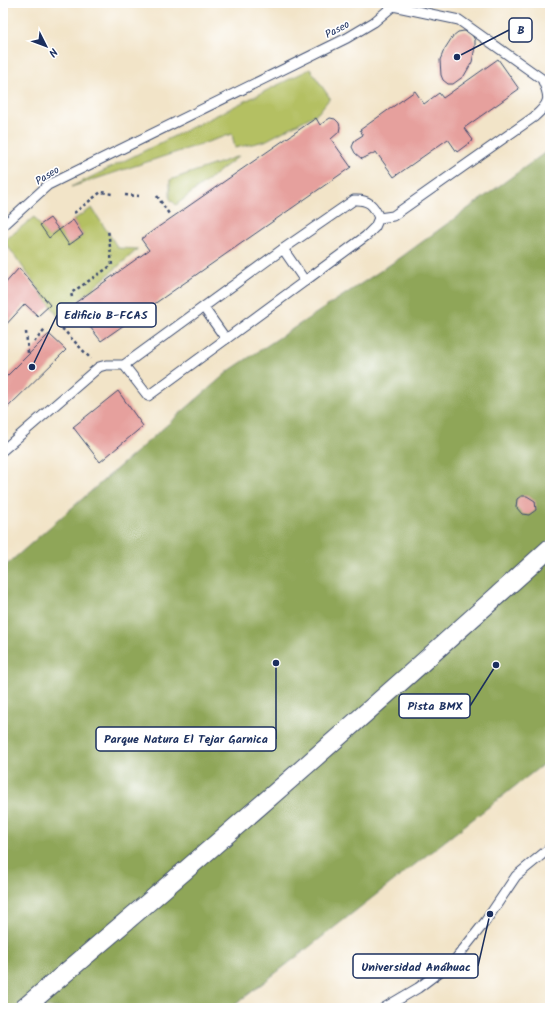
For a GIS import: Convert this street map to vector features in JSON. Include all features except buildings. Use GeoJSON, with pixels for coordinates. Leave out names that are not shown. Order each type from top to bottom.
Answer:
{"type":"FeatureCollection","features":[{"type":"Feature","properties":{"kind":"street"},"geometry":{"type":"LineString","coordinates":[[24,1008],[160,893],[392,691],[550,548]]}},
{"type":"Feature","properties":{"kind":"lane","name":"Paseo"},"geometry":{"type":"LineString","coordinates":[[3,226],[48,185],[347,38],[374,22],[393,6],[458,20],[542,78],[549,93],[545,107],[534,117],[393,216],[379,218]]}},
{"type":"Feature","properties":{"kind":"lane"},"geometry":{"type":"LineString","coordinates":[[3,450],[99,367],[106,365],[124,365],[354,200],[362,200],[374,207],[379,218],[375,226],[366,236],[148,396],[124,365]]}},
{"type":"Feature","properties":{"kind":"lane"},"geometry":{"type":"LineString","coordinates":[[284,249],[305,281]]}},
{"type":"Feature","properties":{"kind":"lane"},"geometry":{"type":"LineString","coordinates":[[204,308],[226,339]]}},
{"type":"Feature","properties":{"kind":"lane"},"geometry":{"type":"LineString","coordinates":[[384,1008],[418,988],[454,961],[486,922],[516,876],[550,848]]}},
{"type":"Feature","properties":{"kind":"path"},"geometry":{"type":"LineString","coordinates":[[74,213],[101,192],[112,194]]}},
{"type":"Feature","properties":{"kind":"path"},"geometry":{"type":"LineString","coordinates":[[125,195],[139,196]]}},
{"type":"Feature","properties":{"kind":"path"},"geometry":{"type":"LineString","coordinates":[[157,196],[169,214]]}},
{"type":"Feature","properties":{"kind":"path"},"geometry":{"type":"LineString","coordinates":[[72,297],[71,293],[112,265],[108,229]]}},
{"type":"Feature","properties":{"kind":"path"},"geometry":{"type":"LineString","coordinates":[[81,326],[83,318]]}},
{"type":"Feature","properties":{"kind":"path"},"geometry":{"type":"LineString","coordinates":[[58,324],[99,367]]}},
{"type":"Feature","properties":{"kind":"path"},"geometry":{"type":"LineString","coordinates":[[34,342],[46,330]]}},
{"type":"Feature","properties":{"kind":"path"},"geometry":{"type":"LineString","coordinates":[[26,332],[28,353]]}},
{"type":"Feature","properties":{"kind":"path"},"geometry":{"type":"LineString","coordinates":[[3,357],[4,374]]}},
{"type":"Feature","properties":{"kind":"green space"},"geometry":{"type":"Polygon","coordinates":[[[310,69],[330,98],[318,113],[265,141],[235,148],[232,134],[71,187],[310,69]]]}},
{"type":"Feature","properties":{"kind":"green space"},"geometry":{"type":"Polygon","coordinates":[[[550,149],[550,759],[231,1008],[3,1008],[3,568],[230,370],[400,258],[550,149]]]}},
{"type":"Feature","properties":{"kind":"green space"},"geometry":{"type":"Polygon","coordinates":[[[239,156],[176,205],[170,199],[170,180],[239,156]]]}},
{"type":"Feature","properties":{"kind":"green space"},"geometry":{"type":"Polygon","coordinates":[[[92,208],[118,248],[138,249],[82,298],[61,320],[4,241],[34,217],[49,237],[59,230],[70,245],[83,235],[73,220],[92,208]]]}},
{"type":"Feature","properties":{"kind":"place","name":"B"},"geometry":{"type":"Point","coordinates":[457,57]}},
{"type":"Feature","properties":{"kind":"place","name":"Edificio B-FCAS"},"geometry":{"type":"Point","coordinates":[32,367]}},
{"type":"Feature","properties":{"kind":"place","name":"Parque Natura El Tejar Garnica"},"geometry":{"type":"Point","coordinates":[276,663]}},
{"type":"Feature","properties":{"kind":"place","name":"Pista BMX"},"geometry":{"type":"Point","coordinates":[496,665]}},
{"type":"Feature","properties":{"kind":"place","name":"Universidad Anáhuac"},"geometry":{"type":"Point","coordinates":[490,914]}}]}
